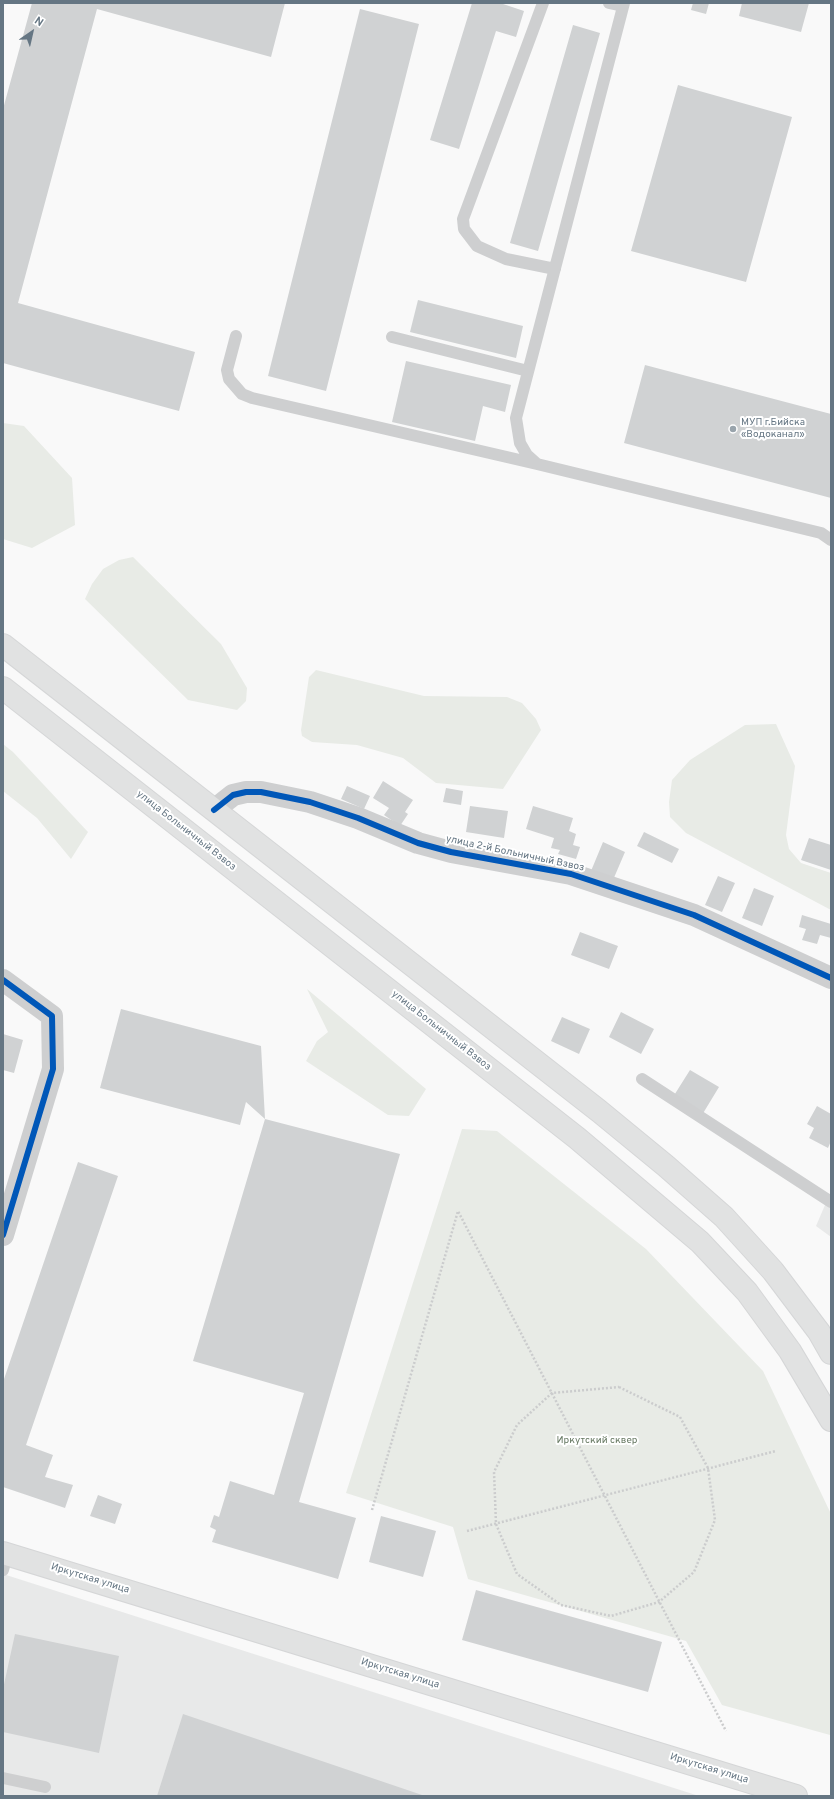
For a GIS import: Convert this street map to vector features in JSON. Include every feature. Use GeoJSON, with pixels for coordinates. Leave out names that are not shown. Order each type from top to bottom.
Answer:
{"type":"FeatureCollection","features":[{"type":"Feature","properties":{"kind":"main road"},"geometry":{"type":"LineString","coordinates":[[3,644],[599,1111],[724,1217],[773,1271],[819,1332],[831,1353]]}},
{"type":"Feature","properties":{"kind":"main road","name":"улица Больничный Взвоз"},"geometry":{"type":"LineString","coordinates":[[3,688],[578,1138],[700,1242],[747,1292],[786,1345],[831,1420]]}},
{"type":"Feature","properties":{"kind":"main road","name":"Иркутская улица"},"geometry":{"type":"LineString","coordinates":[[4,1559],[796,1796]]}},
{"type":"Feature","properties":{"kind":"street","name":"улица 2-й Больничный Взвоз"},"geometry":{"type":"LineString","coordinates":[[214,810],[233,795],[246,792],[261,792],[310,802],[358,818],[418,843],[451,852],[571,874],[694,915],[831,978]]}},
{"type":"Feature","properties":{"kind":"street"},"geometry":{"type":"LineString","coordinates":[[3,980],[52,1016],[53,1068],[3,1235]]}},
{"type":"Feature","properties":{"kind":"lane"},"geometry":{"type":"LineString","coordinates":[[543,3],[463,220],[464,229],[477,246],[506,259],[554,269]]}},
{"type":"Feature","properties":{"kind":"lane"},"geometry":{"type":"LineString","coordinates":[[537,464],[527,455],[520,443],[516,429],[516,418],[623,5],[609,3]]}},
{"type":"Feature","properties":{"kind":"lane"},"geometry":{"type":"LineString","coordinates":[[236,336],[227,370],[230,379],[242,394],[252,398],[537,464],[821,534],[831,540]]}},
{"type":"Feature","properties":{"kind":"lane"},"geometry":{"type":"LineString","coordinates":[[392,338],[528,371]]}},
{"type":"Feature","properties":{"kind":"lane"},"geometry":{"type":"LineString","coordinates":[[642,1079],[831,1202]]}},
{"type":"Feature","properties":{"kind":"lane"},"geometry":{"type":"LineString","coordinates":[[3,1778],[46,1787]]}},
{"type":"Feature","properties":{"kind":"path"},"geometry":{"type":"LineString","coordinates":[[372,1510],[458,1211],[726,1731]]}},
{"type":"Feature","properties":{"kind":"path"},"geometry":{"type":"LineString","coordinates":[[620,1388],[680,1417],[708,1468],[714,1520],[694,1572],[659,1602],[611,1616],[561,1604],[517,1574],[496,1524],[494,1472],[517,1424],[552,1393],[620,1388]]}},
{"type":"Feature","properties":{"kind":"path"},"geometry":{"type":"LineString","coordinates":[[467,1531],[776,1451]]}},
{"type":"Feature","properties":{"kind":"shaded area"},"geometry":{"type":"Polygon","coordinates":[[[831,1191],[831,1237],[816,1226],[831,1191]]]}},
{"type":"Feature","properties":{"kind":"shaded area"},"geometry":{"type":"Polygon","coordinates":[[[3,1574],[699,1796],[3,1796],[3,1574]]]}},
{"type":"Feature","properties":{"kind":"green space"},"geometry":{"type":"Polygon","coordinates":[[[3,423],[24,426],[72,478],[75,525],[32,548],[3,539],[3,423]]]}},
{"type":"Feature","properties":{"kind":"green space"},"geometry":{"type":"Polygon","coordinates":[[[133,557],[221,644],[247,688],[246,701],[237,710],[188,700],[85,599],[92,584],[103,569],[119,560],[133,557]]]}},
{"type":"Feature","properties":{"kind":"green space"},"geometry":{"type":"Polygon","coordinates":[[[316,670],[424,696],[507,697],[522,703],[536,719],[541,730],[503,789],[436,783],[403,758],[357,745],[312,742],[302,736],[301,730],[309,677],[316,670]]]}},
{"type":"Feature","properties":{"kind":"green space"},"geometry":{"type":"Polygon","coordinates":[[[776,724],[795,766],[786,835],[789,849],[801,863],[831,873],[831,910],[686,833],[670,817],[669,802],[672,780],[690,760],[745,725],[776,724]]]}},
{"type":"Feature","properties":{"kind":"green space"},"geometry":{"type":"Polygon","coordinates":[[[3,744],[13,752],[88,832],[71,859],[37,818],[3,791],[3,744]]]}},
{"type":"Feature","properties":{"kind":"green space"},"geometry":{"type":"Polygon","coordinates":[[[307,989],[426,1089],[409,1116],[388,1115],[306,1061],[317,1041],[328,1032],[307,989]]]}},
{"type":"Feature","properties":{"kind":"green space","name":"Иркутский сквер"},"geometry":{"type":"Polygon","coordinates":[[[462,1129],[497,1131],[646,1249],[763,1371],[831,1514],[830,1735],[722,1705],[686,1641],[468,1579],[453,1527],[346,1493],[462,1129]]]}},
{"type":"Feature","properties":{"kind":"building"},"geometry":{"type":"Polygon","coordinates":[[[32,3],[285,3],[271,57],[97,9],[18,303],[195,352],[179,411],[3,363],[3,109],[32,3]]]}},
{"type":"Feature","properties":{"kind":"building"},"geometry":{"type":"Polygon","coordinates":[[[472,3],[500,3],[524,11],[516,37],[496,31],[459,149],[430,140],[472,3]]]}},
{"type":"Feature","properties":{"kind":"building"},"geometry":{"type":"Polygon","coordinates":[[[693,3],[709,3],[706,14],[691,10],[693,3]]]}},
{"type":"Feature","properties":{"kind":"building"},"geometry":{"type":"Polygon","coordinates":[[[742,3],[809,3],[801,32],[739,16],[742,3]]]}},
{"type":"Feature","properties":{"kind":"building"},"geometry":{"type":"Polygon","coordinates":[[[360,9],[419,24],[326,391],[268,376],[360,9]]]}},
{"type":"Feature","properties":{"kind":"building"},"geometry":{"type":"Polygon","coordinates":[[[573,25],[600,33],[538,251],[510,243],[573,25]]]}},
{"type":"Feature","properties":{"kind":"building"},"geometry":{"type":"Polygon","coordinates":[[[678,85],[792,117],[746,282],[631,251],[678,85]]]}},
{"type":"Feature","properties":{"kind":"building"},"geometry":{"type":"Polygon","coordinates":[[[418,300],[523,326],[516,358],[410,332],[418,300]]]}},
{"type":"Feature","properties":{"kind":"building"},"geometry":{"type":"Polygon","coordinates":[[[406,361],[511,385],[505,412],[483,406],[475,441],[392,422],[406,361]]]}},
{"type":"Feature","properties":{"kind":"building"},"geometry":{"type":"Polygon","coordinates":[[[645,365],[831,414],[831,498],[624,443],[645,365]]]}},
{"type":"Feature","properties":{"kind":"building"},"geometry":{"type":"Polygon","coordinates":[[[383,781],[413,800],[405,812],[408,814],[400,826],[384,815],[389,808],[373,798],[383,781]]]}},
{"type":"Feature","properties":{"kind":"building"},"geometry":{"type":"Polygon","coordinates":[[[347,786],[370,796],[364,809],[341,799],[347,786]]]}},
{"type":"Feature","properties":{"kind":"building"},"geometry":{"type":"Polygon","coordinates":[[[446,788],[463,791],[461,805],[443,802],[446,788]]]}},
{"type":"Feature","properties":{"kind":"building"},"geometry":{"type":"Polygon","coordinates":[[[470,806],[508,811],[504,838],[466,832],[470,806]]]}},
{"type":"Feature","properties":{"kind":"building"},"geometry":{"type":"Polygon","coordinates":[[[533,806],[573,818],[569,831],[576,834],[573,845],[580,847],[576,859],[558,854],[560,850],[551,848],[554,838],[526,829],[533,806]]]}},
{"type":"Feature","properties":{"kind":"building"},"geometry":{"type":"Polygon","coordinates":[[[644,832],[679,849],[672,863],[637,846],[644,832]]]}},
{"type":"Feature","properties":{"kind":"building"},"geometry":{"type":"Polygon","coordinates":[[[809,838],[831,845],[831,870],[801,860],[809,838]]]}},
{"type":"Feature","properties":{"kind":"building"},"geometry":{"type":"Polygon","coordinates":[[[603,842],[625,852],[613,880],[591,871],[603,842]]]}},
{"type":"Feature","properties":{"kind":"building"},"geometry":{"type":"Polygon","coordinates":[[[718,876],[735,883],[722,912],[705,905],[718,876]]]}},
{"type":"Feature","properties":{"kind":"building"},"geometry":{"type":"Polygon","coordinates":[[[754,888],[774,896],[762,926],[742,918],[754,888]]]}},
{"type":"Feature","properties":{"kind":"building"},"geometry":{"type":"Polygon","coordinates":[[[802,915],[831,924],[831,938],[820,935],[817,944],[802,940],[806,929],[799,927],[802,915]]]}},
{"type":"Feature","properties":{"kind":"building"},"geometry":{"type":"Polygon","coordinates":[[[580,932],[618,946],[609,969],[571,955],[580,932]]]}},
{"type":"Feature","properties":{"kind":"building"},"geometry":{"type":"Polygon","coordinates":[[[121,1009],[261,1046],[265,1119],[246,1102],[240,1125],[100,1088],[121,1009]]]}},
{"type":"Feature","properties":{"kind":"building"},"geometry":{"type":"Polygon","coordinates":[[[621,1012],[654,1029],[641,1054],[609,1037],[621,1012]]]}},
{"type":"Feature","properties":{"kind":"building"},"geometry":{"type":"Polygon","coordinates":[[[562,1017],[590,1029],[579,1054],[551,1041],[562,1017]]]}},
{"type":"Feature","properties":{"kind":"building"},"geometry":{"type":"Polygon","coordinates":[[[3,1034],[23,1040],[14,1073],[3,1070],[3,1034]]]}},
{"type":"Feature","properties":{"kind":"building"},"geometry":{"type":"Polygon","coordinates":[[[690,1070],[719,1087],[702,1115],[673,1097],[690,1070]]]}},
{"type":"Feature","properties":{"kind":"building"},"geometry":{"type":"Polygon","coordinates":[[[817,1106],[831,1114],[831,1141],[828,1148],[809,1138],[814,1128],[807,1124],[817,1106]]]}},
{"type":"Feature","properties":{"kind":"building"},"geometry":{"type":"Polygon","coordinates":[[[265,1119],[400,1154],[299,1502],[356,1518],[338,1579],[212,1542],[216,1530],[210,1527],[214,1515],[219,1517],[230,1481],[274,1495],[304,1393],[193,1361],[265,1119]]]}},
{"type":"Feature","properties":{"kind":"building"},"geometry":{"type":"Polygon","coordinates":[[[78,1162],[118,1176],[26,1445],[53,1455],[45,1477],[73,1485],[65,1508],[3,1487],[3,1382],[78,1162]]]}},
{"type":"Feature","properties":{"kind":"building"},"geometry":{"type":"Polygon","coordinates":[[[98,1495],[122,1504],[115,1524],[90,1516],[98,1495]]]}},
{"type":"Feature","properties":{"kind":"building"},"geometry":{"type":"Polygon","coordinates":[[[381,1516],[436,1531],[423,1577],[369,1562],[381,1516]]]}},
{"type":"Feature","properties":{"kind":"building"},"geometry":{"type":"Polygon","coordinates":[[[476,1590],[662,1642],[648,1692],[462,1640],[476,1590]]]}},
{"type":"Feature","properties":{"kind":"building"},"geometry":{"type":"Polygon","coordinates":[[[15,1634],[119,1656],[99,1753],[3,1732],[3,1689],[15,1634]]]}},
{"type":"Feature","properties":{"kind":"building"},"geometry":{"type":"Polygon","coordinates":[[[183,1714],[425,1796],[157,1796],[183,1714]]]}},
{"type":"Feature","properties":{"kind":"cycle path"},"geometry":{"type":"LineString","coordinates":[[214,810],[233,795],[246,792],[261,792],[310,802],[358,818],[418,843],[451,852],[571,874],[694,915],[831,978]]}},
{"type":"Feature","properties":{"kind":"cycle path"},"geometry":{"type":"LineString","coordinates":[[3,980],[52,1016],[53,1069],[3,1235]]}},
{"type":"Feature","properties":{"kind":"place","name":"МУП г.Бийска «Водоканал»"},"geometry":{"type":"Point","coordinates":[733,429]}}]}
